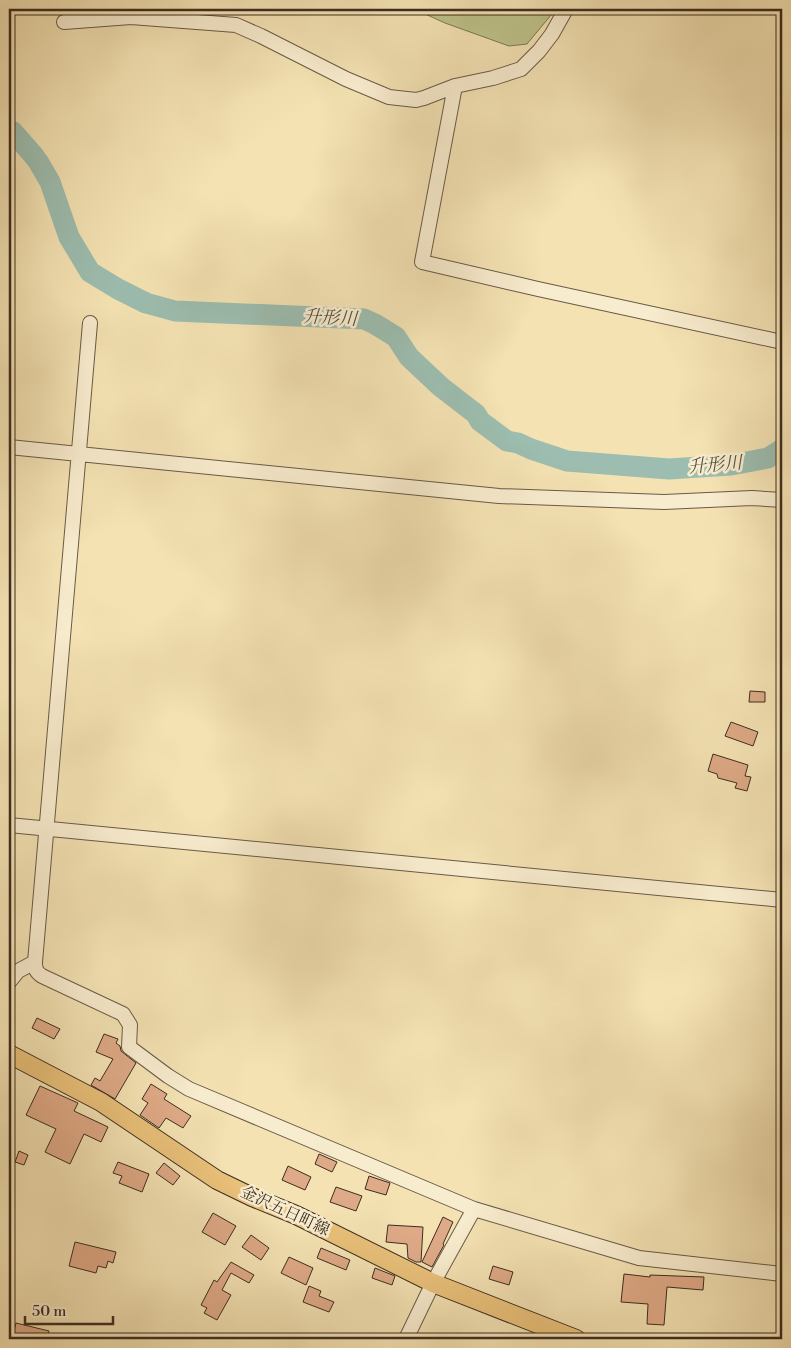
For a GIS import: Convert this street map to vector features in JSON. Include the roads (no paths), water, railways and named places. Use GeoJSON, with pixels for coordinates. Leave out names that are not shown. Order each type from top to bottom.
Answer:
{"type":"FeatureCollection","features":[{"type":"Feature","properties":{"kind":"main road","name":"金沢五日町線"},"geometry":{"type":"LineString","coordinates":[[9,1054],[101,1102],[217,1180],[296,1215],[433,1283],[576,1339]]}},
{"type":"Feature","properties":{"kind":"street"},"geometry":{"type":"LineString","coordinates":[[64,22],[131,18],[236,25],[346,79],[389,97],[416,100],[456,86],[493,78],[521,69],[552,34],[566,9]]}},
{"type":"Feature","properties":{"kind":"street"},"geometry":{"type":"LineString","coordinates":[[456,86],[422,262],[782,342]]}},
{"type":"Feature","properties":{"kind":"street"},"geometry":{"type":"LineString","coordinates":[[90,323],[35,962],[37,973],[123,1014],[130,1024],[129,1047],[189,1089],[474,1209],[639,1258],[782,1274]]}},
{"type":"Feature","properties":{"kind":"street"},"geometry":{"type":"LineString","coordinates":[[9,447],[499,496],[664,502],[752,498],[782,500]]}},
{"type":"Feature","properties":{"kind":"street"},"geometry":{"type":"LineString","coordinates":[[9,825],[782,900]]}},
{"type":"Feature","properties":{"kind":"street"},"geometry":{"type":"LineString","coordinates":[[9,982],[18,971],[35,962]]}},
{"type":"Feature","properties":{"kind":"street"},"geometry":{"type":"LineString","coordinates":[[406,1339],[433,1283],[474,1209]]}},
{"type":"Feature","properties":{"kind":"waterway","name":"升形川"},"geometry":{"type":"LineString","coordinates":[[9,130],[34,156],[50,182],[69,237],[90,272],[146,303],[175,311],[364,319],[396,337],[409,357],[441,387],[476,414],[480,421],[507,441],[518,443],[567,461],[669,469],[731,465],[768,458],[782,449]]}}]}
